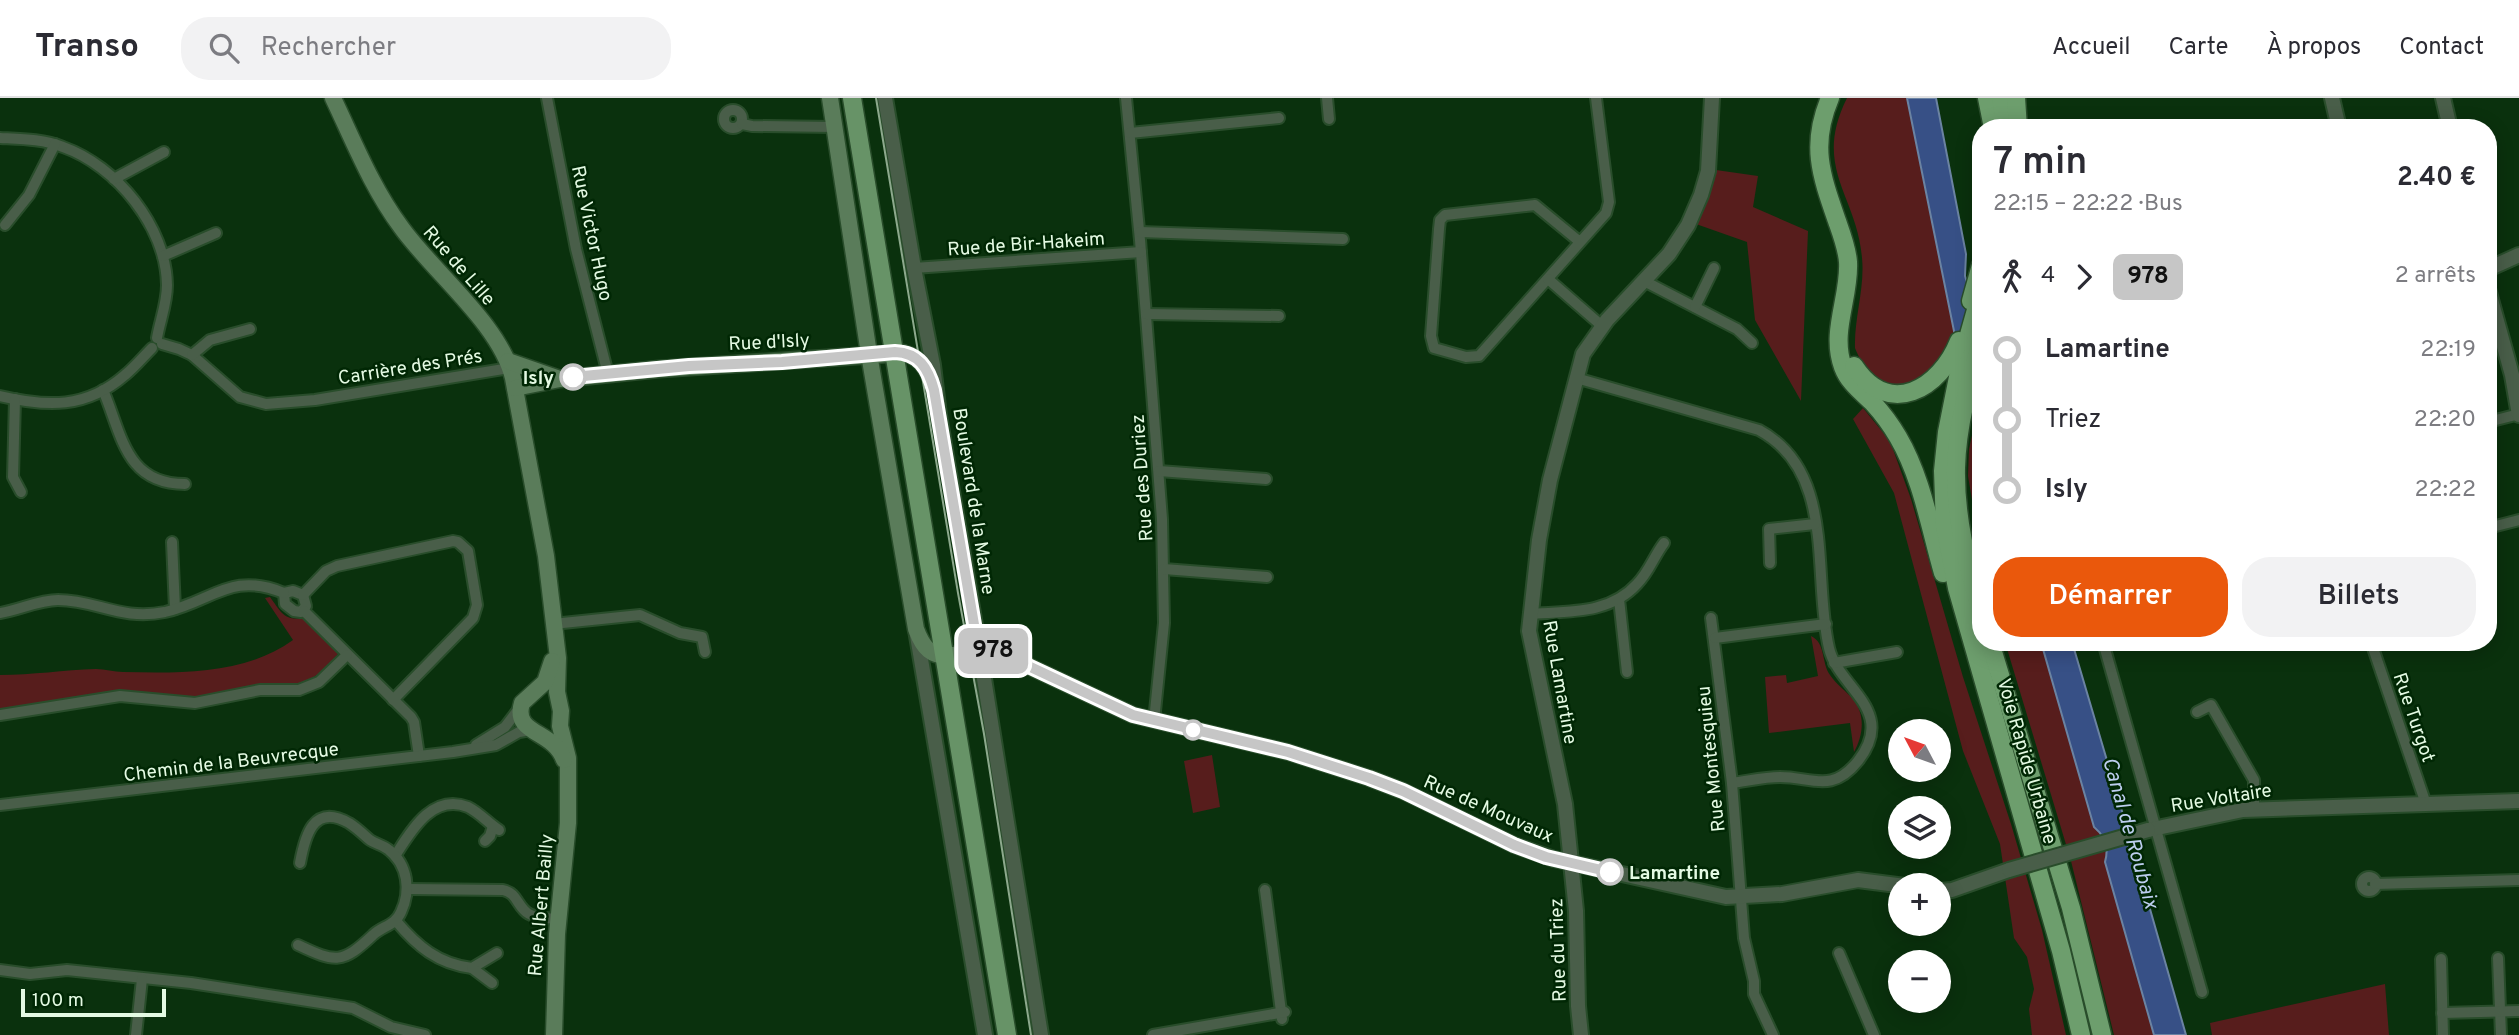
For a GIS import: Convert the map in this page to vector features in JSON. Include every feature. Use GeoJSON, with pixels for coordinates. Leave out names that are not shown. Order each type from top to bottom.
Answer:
{"type":"FeatureCollection","features":[{"type":"Feature","properties":{"kind":"highway"},"geometry":{"type":"LineString","coordinates":[[1830,98],[1821,123],[1818,147],[1821,172],[1844,240],[1848,263],[1838,341],[1840,359],[1847,376],[1889,422],[1907,454],[1991,731],[2010,772]]}},
{"type":"Feature","properties":{"kind":"highway"},"geometry":{"type":"LineString","coordinates":[[1840,98],[1830,125],[1828,157],[1857,257],[1857,280],[1848,340],[1851,358],[1865,380],[1881,390],[1901,393],[1926,386],[1947,366],[1964,326],[1972,297]]}},
{"type":"Feature","properties":{"kind":"highway"},"geometry":{"type":"LineString","coordinates":[[1987,98],[1991,119]]}},
{"type":"Feature","properties":{"kind":"highway"},"geometry":{"type":"LineString","coordinates":[[2001,98],[2004,119]]}},
{"type":"Feature","properties":{"kind":"highway"},"geometry":{"type":"LineString","coordinates":[[2016,98],[2017,119]]}},
{"type":"Feature","properties":{"kind":"highway","name":"Voie Rapide Urbaine"},"geometry":{"type":"LineString","coordinates":[[1972,337],[1962,386],[1956,469],[1959,517],[1972,578]]}},
{"type":"Feature","properties":{"kind":"highway","name":"Voie Rapide Urbaine"},"geometry":{"type":"LineString","coordinates":[[1972,363],[1947,432],[1943,471],[1947,536],[1957,589],[1972,641]]}},
{"type":"Feature","properties":{"kind":"highway"},"geometry":{"type":"LineString","coordinates":[[1962,386],[1972,367]]}},
{"type":"Feature","properties":{"kind":"highway","name":"Voie Rapide Urbaine"},"geometry":{"type":"LineString","coordinates":[[1975,651],[2061,951],[2081,1035]]}},
{"type":"Feature","properties":{"kind":"highway","name":"Voie Rapide Urbaine"},"geometry":{"type":"LineString","coordinates":[[1993,651],[2071,908],[2102,1035]]}},
{"type":"Feature","properties":{"kind":"main road","name":"Rue de Lille"},"geometry":{"type":"LineString","coordinates":[[333,98],[386,206],[419,251],[478,318],[509,364],[544,544],[554,624]]}},
{"type":"Feature","properties":{"kind":"main road"},"geometry":{"type":"LineString","coordinates":[[830,98],[887,354],[949,656],[1016,1035]]}},
{"type":"Feature","properties":{"kind":"main road"},"geometry":{"type":"LineString","coordinates":[[852,98],[892,332],[879,407],[916,629],[924,647],[931,653],[949,656]]}},
{"type":"Feature","properties":{"kind":"main road"},"geometry":{"type":"LineString","coordinates":[[862,98],[887,354]]}},
{"type":"Feature","properties":{"kind":"main road","name":"Rue d'Isly"},"geometry":{"type":"LineString","coordinates":[[515,387],[560,379],[689,366],[887,354]]}},
{"type":"Feature","properties":{"kind":"main road","name":"Rue d'Isly"},"geometry":{"type":"LineString","coordinates":[[509,364],[560,379]]}},
{"type":"Feature","properties":{"kind":"main road"},"geometry":{"type":"LineString","coordinates":[[554,624],[552,662],[548,677],[526,700],[521,719],[534,731],[553,742],[560,751],[568,779]]}},
{"type":"Feature","properties":{"kind":"main road"},"geometry":{"type":"LineString","coordinates":[[554,624],[558,658],[557,692],[561,730],[567,752],[568,779]]}},
{"type":"Feature","properties":{"kind":"main road"},"geometry":{"type":"LineString","coordinates":[[949,656],[1007,1035]]}},
{"type":"Feature","properties":{"kind":"main road"},"geometry":{"type":"LineString","coordinates":[[526,700],[540,692],[549,694],[560,711]]}},
{"type":"Feature","properties":{"kind":"main road"},"geometry":{"type":"LineString","coordinates":[[534,731],[553,728],[560,711]]}},
{"type":"Feature","properties":{"kind":"main road","name":"Rue Albert Bailly"},"geometry":{"type":"LineString","coordinates":[[554,1035],[558,919],[568,823],[568,779]]}},
{"type":"Feature","properties":{"kind":"street","name":"Rue Victor Hugo"},"geometry":{"type":"LineString","coordinates":[[547,98],[576,249],[608,374]]}},
{"type":"Feature","properties":{"kind":"street","name":"Boulevard de la Marne"},"geometry":{"type":"LineString","coordinates":[[885,98],[933,365],[1041,1035]]}},
{"type":"Feature","properties":{"kind":"street","name":"Rue des Duriez"},"geometry":{"type":"LineString","coordinates":[[1126,98],[1140,232],[1164,569],[1164,623],[1154,721]]}},
{"type":"Feature","properties":{"kind":"street"},"geometry":{"type":"LineString","coordinates":[[1327,98],[1329,119]]}},
{"type":"Feature","properties":{"kind":"street"},"geometry":{"type":"LineString","coordinates":[[1580,242],[1535,205],[1445,215],[1439,224],[1431,345],[1440,352],[1472,358],[1479,356],[1606,213],[1609,205],[1596,98]]}},
{"type":"Feature","properties":{"kind":"street","name":"Rue Lamartine"},"geometry":{"type":"LineString","coordinates":[[1571,863],[1565,804],[1532,654],[1529,614],[1541,523],[1583,354],[1602,326],[1679,240],[1701,195],[1710,161],[1712,98]]}},
{"type":"Feature","properties":{"kind":"street"},"geometry":{"type":"LineString","coordinates":[[2332,98],[2337,119]]}},
{"type":"Feature","properties":{"kind":"street"},"geometry":{"type":"LineString","coordinates":[[2443,98],[2448,119]]}},
{"type":"Feature","properties":{"kind":"street"},"geometry":{"type":"LineString","coordinates":[[1130,133],[1279,118]]}},
{"type":"Feature","properties":{"kind":"street"},"geometry":{"type":"LineString","coordinates":[[742,124],[835,127]]}},
{"type":"Feature","properties":{"kind":"street"},"geometry":{"type":"LineString","coordinates":[[0,138],[55,144],[83,156],[114,178],[140,209],[155,236],[163,256],[167,292],[157,343],[123,377],[103,390],[61,404],[34,404],[0,396]]}},
{"type":"Feature","properties":{"kind":"street"},"geometry":{"type":"LineString","coordinates":[[5,225],[29,195],[55,144]]}},
{"type":"Feature","properties":{"kind":"street"},"geometry":{"type":"LineString","coordinates":[[114,178],[164,152]]}},
{"type":"Feature","properties":{"kind":"street"},"geometry":{"type":"LineString","coordinates":[[1140,232],[1343,239]]}},
{"type":"Feature","properties":{"kind":"street"},"geometry":{"type":"LineString","coordinates":[[163,256],[196,244],[216,233]]}},
{"type":"Feature","properties":{"kind":"street","name":"Rue de Bir-Hakeim"},"geometry":{"type":"LineString","coordinates":[[914,268],[1141,252]]}},
{"type":"Feature","properties":{"kind":"street"},"geometry":{"type":"LineString","coordinates":[[2497,265],[2519,255]]}},
{"type":"Feature","properties":{"kind":"street"},"geometry":{"type":"LineString","coordinates":[[1695,307],[1714,268]]}},
{"type":"Feature","properties":{"kind":"street"},"geometry":{"type":"LineString","coordinates":[[1548,279],[1602,326]]}},
{"type":"Feature","properties":{"kind":"street"},"geometry":{"type":"LineString","coordinates":[[1644,281],[1737,329],[1752,343]]}},
{"type":"Feature","properties":{"kind":"street"},"geometry":{"type":"LineString","coordinates":[[1146,314],[1279,316]]}},
{"type":"Feature","properties":{"kind":"street"},"geometry":{"type":"LineString","coordinates":[[2497,321],[2512,374],[2519,414],[2497,420]]}},
{"type":"Feature","properties":{"kind":"street"},"geometry":{"type":"LineString","coordinates":[[192,355],[210,340],[250,329]]}},
{"type":"Feature","properties":{"kind":"street","name":"Carrière des Prés"},"geometry":{"type":"LineString","coordinates":[[157,343],[192,355],[245,399],[274,404],[315,400],[509,364]]}},
{"type":"Feature","properties":{"kind":"street"},"geometry":{"type":"LineString","coordinates":[[887,354],[917,359],[927,369],[939,415]]}},
{"type":"Feature","properties":{"kind":"street"},"geometry":{"type":"LineString","coordinates":[[1576,378],[1740,423],[1765,434],[1788,454],[1810,494],[1826,624],[1834,663],[1867,708],[1871,725],[1870,736],[1859,760],[1839,777],[1821,782],[1778,777],[1732,783]]}},
{"type":"Feature","properties":{"kind":"street"},"geometry":{"type":"LineString","coordinates":[[103,390],[121,441],[137,466],[153,478],[166,483],[185,484]]}},
{"type":"Feature","properties":{"kind":"street"},"geometry":{"type":"LineString","coordinates":[[15,399],[13,477],[21,492]]}},
{"type":"Feature","properties":{"kind":"street"},"geometry":{"type":"LineString","coordinates":[[1159,471],[1266,479]]}},
{"type":"Feature","properties":{"kind":"street"},"geometry":{"type":"LineString","coordinates":[[2497,526],[2519,520]]}},
{"type":"Feature","properties":{"kind":"street"},"geometry":{"type":"LineString","coordinates":[[1770,564],[1769,529],[1815,524]]}},
{"type":"Feature","properties":{"kind":"street"},"geometry":{"type":"LineString","coordinates":[[303,595],[326,571],[337,566],[453,541],[468,551],[477,605],[473,618],[393,700]]}},
{"type":"Feature","properties":{"kind":"street"},"geometry":{"type":"LineString","coordinates":[[172,542],[175,609]]}},
{"type":"Feature","properties":{"kind":"street"},"geometry":{"type":"LineString","coordinates":[[1529,614],[1597,608],[1619,599],[1643,578],[1664,543]]}},
{"type":"Feature","properties":{"kind":"street"},"geometry":{"type":"LineString","coordinates":[[1164,569],[1267,577]]}},
{"type":"Feature","properties":{"kind":"street"},"geometry":{"type":"LineString","coordinates":[[0,613],[60,600],[127,614],[151,614],[175,609],[224,589],[242,585],[262,586],[284,593],[293,591],[303,595]]}},
{"type":"Feature","properties":{"kind":"street"},"geometry":{"type":"LineString","coordinates":[[284,593],[285,604],[289,608],[298,612],[304,611]]}},
{"type":"Feature","properties":{"kind":"street"},"geometry":{"type":"LineString","coordinates":[[303,595],[306,606],[304,611]]}},
{"type":"Feature","properties":{"kind":"street"},"geometry":{"type":"LineString","coordinates":[[1619,599],[1627,672]]}},
{"type":"Feature","properties":{"kind":"street"},"geometry":{"type":"LineString","coordinates":[[304,611],[414,722],[419,757]]}},
{"type":"Feature","properties":{"kind":"street"},"geometry":{"type":"LineString","coordinates":[[554,624],[640,615],[680,633],[702,637],[714,635]]}},
{"type":"Feature","properties":{"kind":"street","name":"Rue Montesquieu"},"geometry":{"type":"LineString","coordinates":[[1711,618],[1732,783],[1744,938],[1754,981],[1754,994],[1773,1035]]}},
{"type":"Feature","properties":{"kind":"street"},"geometry":{"type":"LineString","coordinates":[[1714,638],[1826,624]]}},
{"type":"Feature","properties":{"kind":"street"},"geometry":{"type":"LineString","coordinates":[[916,629],[985,1035]]}},
{"type":"Feature","properties":{"kind":"street"},"geometry":{"type":"LineString","coordinates":[[702,637],[705,652]]}},
{"type":"Feature","properties":{"kind":"street"},"geometry":{"type":"LineString","coordinates":[[949,656],[978,647]]}},
{"type":"Feature","properties":{"kind":"street","name":"Rue de Mouvaux"},"geometry":{"type":"LineString","coordinates":[[978,647],[1002,655],[1133,715],[1273,748],[1392,786],[1514,845],[1571,863]]}},
{"type":"Feature","properties":{"kind":"street"},"geometry":{"type":"LineString","coordinates":[[2105,651],[2152,829],[2202,992]]}},
{"type":"Feature","properties":{"kind":"street","name":"Rue Turgot"},"geometry":{"type":"LineString","coordinates":[[2374,651],[2426,804]]}},
{"type":"Feature","properties":{"kind":"street"},"geometry":{"type":"LineString","coordinates":[[1834,663],[1897,652]]}},
{"type":"Feature","properties":{"kind":"street"},"geometry":{"type":"LineString","coordinates":[[0,715],[120,696],[195,703],[253,691],[299,690],[319,682],[347,654]]}},
{"type":"Feature","properties":{"kind":"street","name":"Chemin de la Beuvrecque"},"geometry":{"type":"LineString","coordinates":[[466,750],[505,727],[526,700]]}},
{"type":"Feature","properties":{"kind":"street"},"geometry":{"type":"LineString","coordinates":[[2197,712],[2211,705],[2254,780],[2254,809]]}},
{"type":"Feature","properties":{"kind":"street","name":"Chemin de la Beuvrecque"},"geometry":{"type":"LineString","coordinates":[[0,805],[419,757],[496,744],[519,732],[534,731]]}},
{"type":"Feature","properties":{"kind":"street","name":"Rue Voltaire"},"geometry":{"type":"LineString","coordinates":[[1951,890],[2152,829],[2233,811],[2519,801]]}},
{"type":"Feature","properties":{"kind":"street"},"geometry":{"type":"LineString","coordinates":[[395,856],[418,822],[436,808],[446,806],[463,806],[477,812],[496,828],[485,841]]}},
{"type":"Feature","properties":{"kind":"street"},"geometry":{"type":"LineString","coordinates":[[298,945],[325,957],[343,957],[354,953],[374,934],[396,921],[408,889],[401,865],[395,856],[347,822],[327,818],[316,822],[308,831],[300,863]]}},
{"type":"Feature","properties":{"kind":"street"},"geometry":{"type":"LineString","coordinates":[[1571,863],[1702,893],[1740,897],[1782,894],[1858,880],[1888,884]]}},
{"type":"Feature","properties":{"kind":"street","name":"Rue du Triez"},"geometry":{"type":"LineString","coordinates":[[1571,863],[1576,911],[1581,1035]]}},
{"type":"Feature","properties":{"kind":"street"},"geometry":{"type":"LineString","coordinates":[[2375,884],[2519,880]]}},
{"type":"Feature","properties":{"kind":"street"},"geometry":{"type":"LineString","coordinates":[[408,889],[503,890],[515,896],[530,915],[558,919]]}},
{"type":"Feature","properties":{"kind":"street"},"geometry":{"type":"LineString","coordinates":[[1153,1035],[1283,1015],[1265,890]]}},
{"type":"Feature","properties":{"kind":"street"},"geometry":{"type":"LineString","coordinates":[[396,921],[411,939],[437,959],[472,968],[492,983]]}},
{"type":"Feature","properties":{"kind":"street"},"geometry":{"type":"LineString","coordinates":[[1839,953],[1874,1035]]}},
{"type":"Feature","properties":{"kind":"street"},"geometry":{"type":"LineString","coordinates":[[472,968],[497,954]]}},
{"type":"Feature","properties":{"kind":"street"},"geometry":{"type":"LineString","coordinates":[[2498,958],[2501,1035]]}},
{"type":"Feature","properties":{"kind":"street"},"geometry":{"type":"LineString","coordinates":[[2441,959],[2442,1035]]}},
{"type":"Feature","properties":{"kind":"street"},"geometry":{"type":"LineString","coordinates":[[0,970],[30,974],[67,970],[191,983],[352,1008],[391,1027],[425,1035]]}},
{"type":"Feature","properties":{"kind":"street"},"geometry":{"type":"LineString","coordinates":[[136,1035],[142,979]]}},
{"type":"Feature","properties":{"kind":"street"},"geometry":{"type":"LineString","coordinates":[[2442,1013],[2519,1012]]}},
{"type":"Feature","properties":{"kind":"shaded area"},"geometry":{"type":"Polygon","coordinates":[[[1847,98],[1907,98],[1955,336],[1933,370],[1920,381],[1913,383],[1898,385],[1881,381],[1863,364],[1855,348],[1862,258],[1853,216],[1835,163],[1834,144],[1837,122],[1847,98]]]}},
{"type":"Feature","properties":{"kind":"shaded area"},"geometry":{"type":"Polygon","coordinates":[[[1716,170],[1758,176],[1753,207],[1808,231],[1801,401],[1755,320],[1747,242],[1696,224],[1716,170]]]}},
{"type":"Feature","properties":{"kind":"shaded area"},"geometry":{"type":"Polygon","coordinates":[[[1863,408],[1890,441],[1911,499],[2042,930],[2066,1035],[2032,1035],[2029,1009],[2034,989],[2027,957],[2014,938],[2000,844],[1963,751],[1894,493],[1853,419],[1863,408]]]}},
{"type":"Feature","properties":{"kind":"shaded area"},"geometry":{"type":"Polygon","coordinates":[[[1972,435],[1972,500],[1968,476],[1972,435]]]}},
{"type":"Feature","properties":{"kind":"shaded area"},"geometry":{"type":"Polygon","coordinates":[[[270,597],[287,617],[303,618],[338,654],[324,670],[305,683],[253,686],[187,699],[108,692],[25,708],[0,710],[0,675],[96,669],[123,672],[189,672],[254,660],[293,640],[265,598],[270,597]]]}},
{"type":"Feature","properties":{"kind":"shaded area"},"geometry":{"type":"Polygon","coordinates":[[[1811,636],[1819,643],[1830,675],[1853,699],[1860,712],[1861,732],[1854,752],[1850,723],[1769,733],[1765,677],[1786,675],[1787,683],[1818,676],[1811,636]]]}},
{"type":"Feature","properties":{"kind":"shaded area"},"geometry":{"type":"Polygon","coordinates":[[[2008,651],[2044,651],[2094,827],[2105,843],[2105,862],[2154,1035],[2114,1035],[2071,861],[2008,651]]]}},
{"type":"Feature","properties":{"kind":"shaded area"},"geometry":{"type":"Polygon","coordinates":[[[1212,755],[1220,807],[1193,813],[1184,761],[1212,755]]]}},
{"type":"Feature","properties":{"kind":"shaded area"},"geometry":{"type":"Polygon","coordinates":[[[2385,984],[2389,1035],[2212,1035],[2210,1023],[2385,984]]]}},
{"type":"Feature","properties":{"kind":"water"},"geometry":{"type":"Polygon","coordinates":[[[1907,98],[1936,98],[1966,254],[1965,276],[1972,300],[1972,400],[1955,336],[1907,98]]]}},
{"type":"Feature","properties":{"kind":"water"},"geometry":{"type":"Polygon","coordinates":[[[2044,651],[2075,651],[2124,818],[2123,837],[2134,853],[2186,1035],[2154,1035],[2105,862],[2105,843],[2094,827],[2044,651]]]}},
{"type":"Feature","properties":{"kind":"tram line"},"geometry":{"type":"LineString","coordinates":[[876,98],[984,734],[1031,1035]]}},
{"type":"Feature","properties":{"kind":"bus line","name":"978"},"geometry":{"type":"LineString","coordinates":[[573,377],[689,366],[849,358],[895,352],[911,355],[927,369],[934,390],[977,642],[1133,715],[1323,762],[1392,786],[1514,845],[1546,857],[1610,872]]}},
{"type":"Feature","properties":{"kind":"place","name":"Isly"},"geometry":{"type":"Point","coordinates":[573,377]}},
{"type":"Feature","properties":{"kind":"place","name":"Lamartine"},"geometry":{"type":"Point","coordinates":[1610,872]}},
{"type":"Feature","properties":{"kind":"water label","name":"Canal de Roubaix"},"geometry":{"type":"Point","coordinates":[2131,833]}}]}
